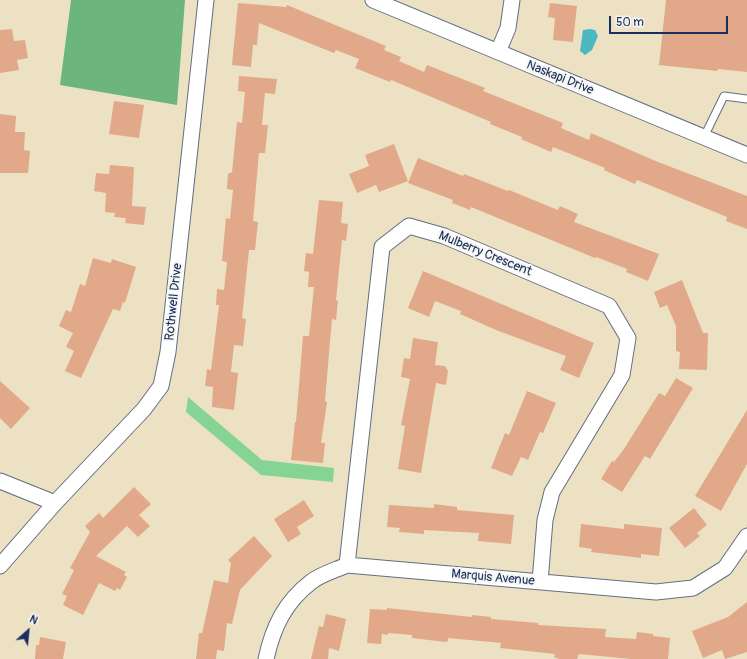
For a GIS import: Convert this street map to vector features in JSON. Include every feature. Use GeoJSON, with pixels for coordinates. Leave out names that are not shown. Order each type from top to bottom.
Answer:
{"type":"FeatureCollection","features":[{"type":"Feature","properties":{"kind":"street","name":"Rothwell Drive"},"geometry":{"type":"LineString","coordinates":[[0,566],[55,503],[144,410],[161,386],[168,352],[206,0]]}},
{"type":"Feature","properties":{"kind":"street","name":"Naskapi Drive"},"geometry":{"type":"LineString","coordinates":[[373,0],[747,154]]}},
{"type":"Feature","properties":{"kind":"street"},"geometry":{"type":"LineString","coordinates":[[498,52],[508,28],[512,0]]}},
{"type":"Feature","properties":{"kind":"street","name":"Mulberry Crescent"},"geometry":{"type":"LineString","coordinates":[[347,565],[382,247],[409,226],[444,236],[609,306],[628,338],[622,375],[552,492],[545,520],[540,582]]}},
{"type":"Feature","properties":{"kind":"street"},"geometry":{"type":"LineString","coordinates":[[0,481],[55,503]]}},
{"type":"Feature","properties":{"kind":"street","name":"Marquis Avenue"},"geometry":{"type":"LineString","coordinates":[[266,659],[269,642],[285,607],[312,581],[347,565],[656,592],[693,588],[725,568],[747,536]]}},
{"type":"Feature","properties":{"kind":"lane"},"geometry":{"type":"LineString","coordinates":[[704,137],[724,96],[747,99]]}},
{"type":"Feature","properties":{"kind":"green space"},"geometry":{"type":"Polygon","coordinates":[[[71,0],[185,0],[177,105],[60,85],[71,0]]]}},
{"type":"Feature","properties":{"kind":"green space"},"geometry":{"type":"Polygon","coordinates":[[[188,397],[262,460],[334,468],[333,482],[261,475],[186,412],[188,397]]]}},
{"type":"Feature","properties":{"kind":"water"},"geometry":{"type":"Polygon","coordinates":[[[583,30],[595,30],[598,36],[592,50],[585,55],[580,51],[583,30]]]}},
{"type":"Feature","properties":{"kind":"building"},"geometry":{"type":"Polygon","coordinates":[[[666,0],[747,0],[747,72],[718,69],[717,71],[659,65],[666,0]]]}},
{"type":"Feature","properties":{"kind":"building"},"geometry":{"type":"Polygon","coordinates":[[[238,3],[286,7],[287,5],[386,46],[384,50],[401,57],[399,61],[424,72],[427,65],[485,88],[483,91],[563,123],[561,128],[589,140],[591,133],[658,162],[747,196],[747,229],[726,221],[727,217],[637,180],[635,184],[604,170],[605,168],[553,147],[551,152],[521,139],[522,137],[490,124],[491,122],[391,80],[390,82],[355,68],[359,59],[336,50],[334,53],[259,23],[257,45],[253,45],[251,67],[232,65],[238,3]]]}},
{"type":"Feature","properties":{"kind":"building"},"geometry":{"type":"Polygon","coordinates":[[[550,3],[577,6],[573,42],[553,40],[555,18],[548,17],[550,3]]]}},
{"type":"Feature","properties":{"kind":"building"},"geometry":{"type":"Polygon","coordinates":[[[12,29],[14,41],[25,40],[28,58],[17,60],[19,70],[0,73],[0,30],[12,29]]]}},
{"type":"Feature","properties":{"kind":"building"},"geometry":{"type":"Polygon","coordinates":[[[239,76],[277,79],[275,94],[265,93],[262,125],[268,125],[265,153],[259,153],[253,221],[258,222],[255,250],[249,250],[242,318],[246,319],[243,346],[234,345],[231,372],[238,373],[234,410],[212,407],[213,387],[205,386],[207,369],[211,370],[219,305],[216,305],[217,289],[224,290],[227,262],[222,261],[226,218],[230,219],[233,190],[227,189],[228,174],[232,172],[237,122],[242,123],[245,92],[238,91],[239,76]]]}},
{"type":"Feature","properties":{"kind":"building"},"geometry":{"type":"Polygon","coordinates":[[[114,101],[144,105],[139,138],[109,134],[114,101]]]}},
{"type":"Feature","properties":{"kind":"building"},"geometry":{"type":"Polygon","coordinates":[[[0,114],[16,116],[15,132],[25,132],[24,150],[30,151],[28,173],[0,173],[0,114]]]}},
{"type":"Feature","properties":{"kind":"building"},"geometry":{"type":"Polygon","coordinates":[[[394,144],[408,181],[379,192],[376,185],[357,193],[349,174],[369,166],[365,155],[394,144]]]}},
{"type":"Feature","properties":{"kind":"building"},"geometry":{"type":"Polygon","coordinates":[[[418,158],[463,176],[464,174],[508,191],[509,190],[558,210],[560,206],[578,214],[574,222],[659,254],[648,281],[626,272],[627,269],[596,257],[595,258],[471,207],[470,210],[452,203],[453,200],[408,183],[418,158]]]}},
{"type":"Feature","properties":{"kind":"building"},"geometry":{"type":"Polygon","coordinates":[[[110,165],[134,167],[132,206],[146,207],[144,225],[125,223],[126,218],[114,217],[115,213],[105,212],[106,193],[94,191],[96,173],[109,174],[110,165]]]}},
{"type":"Feature","properties":{"kind":"building"},"geometry":{"type":"Polygon","coordinates":[[[319,200],[343,202],[341,223],[348,224],[346,241],[342,240],[336,300],[338,301],[336,320],[332,319],[325,401],[327,402],[321,443],[325,443],[323,463],[291,460],[296,422],[303,336],[309,336],[314,287],[308,287],[309,272],[304,271],[306,253],[313,254],[319,200]]]}},
{"type":"Feature","properties":{"kind":"building"},"geometry":{"type":"Polygon","coordinates":[[[93,258],[111,263],[112,259],[136,267],[125,303],[123,302],[120,311],[113,309],[81,378],[65,371],[74,351],[66,347],[73,333],[59,326],[66,310],[71,312],[80,284],[85,286],[93,258]]]}},
{"type":"Feature","properties":{"kind":"building"},"geometry":{"type":"Polygon","coordinates":[[[423,271],[594,343],[579,378],[560,370],[566,356],[496,330],[460,314],[461,311],[435,301],[429,317],[408,308],[423,271]]]}},
{"type":"Feature","properties":{"kind":"building"},"geometry":{"type":"Polygon","coordinates":[[[682,280],[703,333],[708,333],[707,370],[679,369],[680,352],[676,351],[676,326],[667,305],[660,308],[654,292],[682,280]]]}},
{"type":"Feature","properties":{"kind":"building"},"geometry":{"type":"Polygon","coordinates":[[[413,338],[438,342],[435,365],[445,366],[448,371],[446,385],[436,383],[421,473],[398,469],[405,426],[401,425],[410,379],[401,377],[404,358],[410,359],[413,338]]]}},
{"type":"Feature","properties":{"kind":"building"},"geometry":{"type":"Polygon","coordinates":[[[676,378],[693,388],[650,459],[645,456],[622,492],[601,479],[612,461],[614,462],[624,449],[659,393],[665,396],[676,378]]]}},
{"type":"Feature","properties":{"kind":"building"},"geometry":{"type":"Polygon","coordinates":[[[0,381],[30,408],[11,429],[0,418],[0,381]]]}},
{"type":"Feature","properties":{"kind":"building"},"geometry":{"type":"Polygon","coordinates":[[[527,391],[556,403],[543,433],[540,432],[528,460],[521,457],[512,476],[491,468],[505,433],[509,435],[527,391]]]}},
{"type":"Feature","properties":{"kind":"building"},"geometry":{"type":"Polygon","coordinates":[[[747,410],[747,464],[721,511],[695,496],[747,410]]]}},
{"type":"Feature","properties":{"kind":"building"},"geometry":{"type":"Polygon","coordinates":[[[134,487],[151,504],[139,515],[150,526],[138,537],[127,526],[96,556],[126,572],[124,575],[127,577],[120,590],[117,588],[115,591],[99,583],[83,615],[63,605],[67,596],[62,594],[74,570],[70,568],[90,532],[85,526],[99,513],[103,518],[134,487]]]}},
{"type":"Feature","properties":{"kind":"building"},"geometry":{"type":"Polygon","coordinates":[[[304,500],[314,516],[297,527],[301,534],[288,542],[274,519],[304,500]]]}},
{"type":"Feature","properties":{"kind":"building"},"geometry":{"type":"Polygon","coordinates":[[[434,504],[457,507],[457,510],[514,515],[511,544],[478,541],[479,533],[424,530],[424,534],[399,532],[400,528],[387,527],[389,505],[434,508],[434,504]]]}},
{"type":"Feature","properties":{"kind":"building"},"geometry":{"type":"Polygon","coordinates":[[[694,508],[707,525],[697,533],[700,536],[685,548],[669,528],[694,508]]]}},
{"type":"Feature","properties":{"kind":"building"},"geometry":{"type":"Polygon","coordinates":[[[581,524],[624,529],[624,524],[662,528],[659,556],[641,554],[641,558],[591,552],[592,549],[579,547],[581,524]]]}},
{"type":"Feature","properties":{"kind":"building"},"geometry":{"type":"Polygon","coordinates":[[[254,536],[272,556],[240,590],[232,624],[227,623],[224,651],[217,650],[216,659],[196,659],[199,633],[202,633],[214,580],[228,583],[231,563],[228,560],[254,536]]]}},
{"type":"Feature","properties":{"kind":"building"},"geometry":{"type":"Polygon","coordinates":[[[747,602],[747,652],[725,659],[722,650],[703,658],[692,631],[728,617],[747,602]]]}},
{"type":"Feature","properties":{"kind":"building"},"geometry":{"type":"Polygon","coordinates":[[[387,608],[472,617],[472,615],[491,617],[491,619],[538,623],[538,625],[606,629],[605,637],[636,639],[637,632],[653,634],[653,636],[670,638],[668,659],[631,659],[579,654],[577,659],[559,659],[554,657],[555,654],[500,648],[501,643],[448,638],[448,641],[445,642],[412,638],[412,635],[388,633],[388,635],[382,634],[381,644],[367,643],[370,609],[387,610],[387,608]]]}},
{"type":"Feature","properties":{"kind":"building"},"geometry":{"type":"Polygon","coordinates":[[[326,614],[346,619],[339,651],[329,648],[328,659],[311,659],[319,626],[323,627],[326,614]]]}},
{"type":"Feature","properties":{"kind":"building"},"geometry":{"type":"Polygon","coordinates":[[[40,637],[66,642],[63,659],[35,659],[36,645],[39,645],[40,637]]]}}]}
